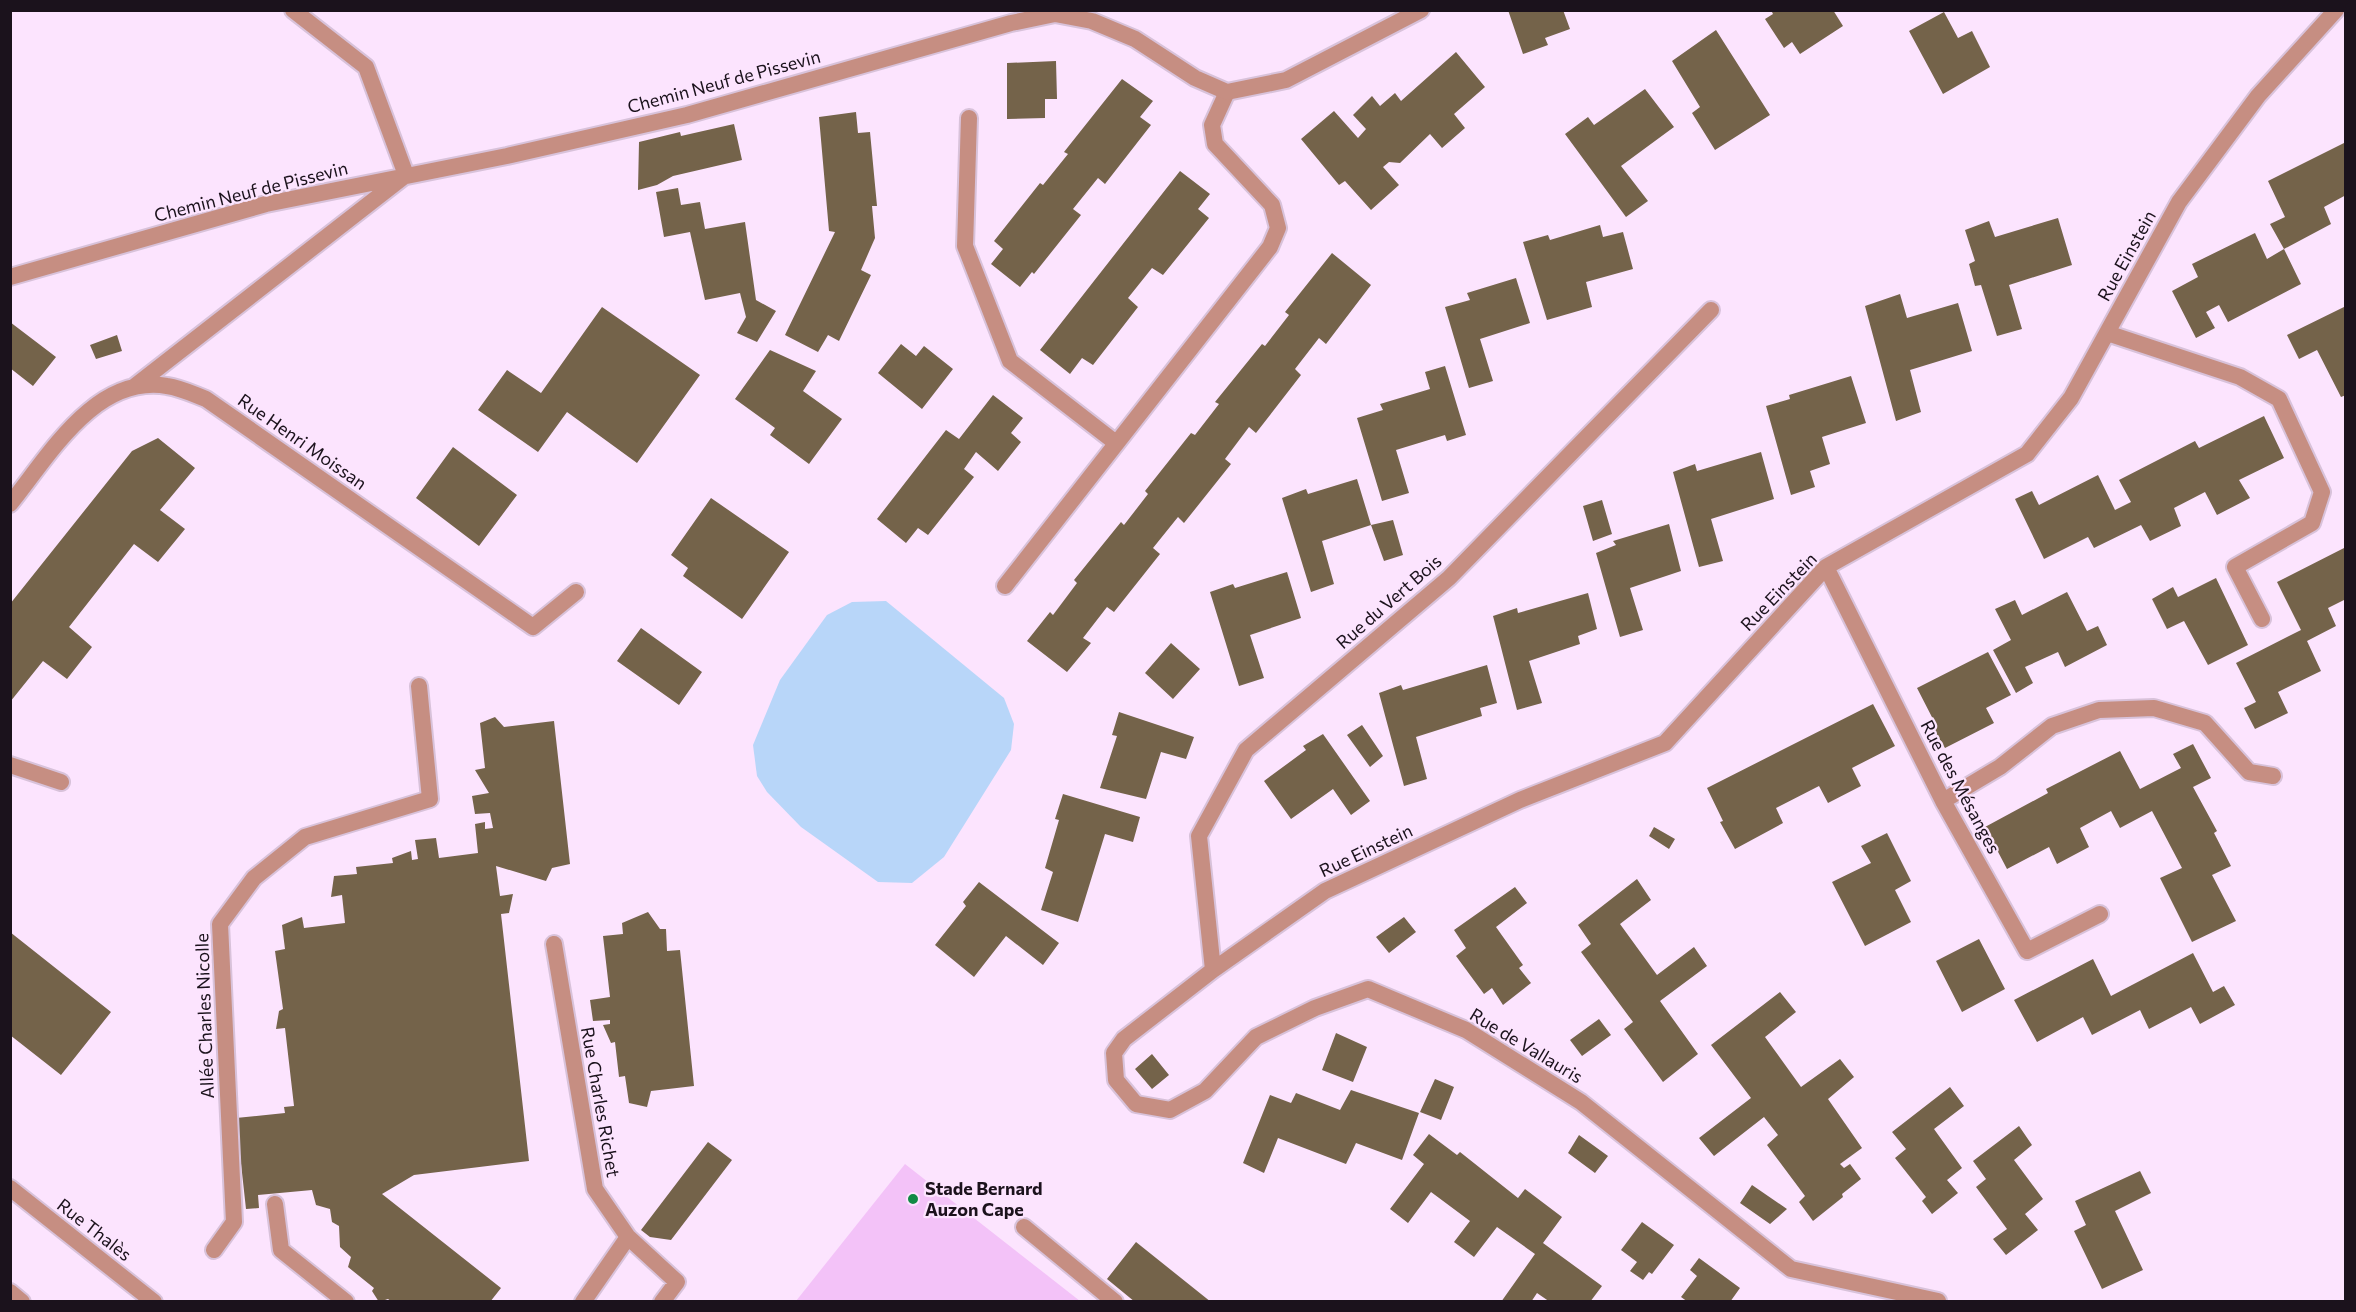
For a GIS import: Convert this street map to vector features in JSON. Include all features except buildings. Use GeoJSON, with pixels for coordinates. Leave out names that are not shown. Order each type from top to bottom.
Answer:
{"type":"FeatureCollection","features":[{"type":"Feature","properties":{"kind":"street"},"geometry":{"type":"LineString","coordinates":[[135,386],[406,175],[366,68],[293,10]]}},
{"type":"Feature","properties":{"kind":"street"},"geometry":{"type":"LineString","coordinates":[[1005,586],[1270,247],[1278,228],[1272,206],[1215,144],[1212,125],[1227,92],[1286,80],[1421,10]]}},
{"type":"Feature","properties":{"kind":"street","name":"Rue Einstein"},"geometry":{"type":"LineString","coordinates":[[1114,1053],[1124,1039],[1213,970],[1325,891],[1520,800],[1665,743],[1826,567],[2027,454],[2070,398],[2179,202],[2258,96],[2336,10]]}},
{"type":"Feature","properties":{"kind":"street","name":"Chemin Neuf de Pissevin"},"geometry":{"type":"LineString","coordinates":[[10,277],[266,204],[687,115],[1000,26],[1055,14],[1092,21],[1135,39],[1195,78],[1227,92]]}},
{"type":"Feature","properties":{"kind":"street"},"geometry":{"type":"LineString","coordinates":[[969,118],[965,246],[1011,361],[1116,443]]}},
{"type":"Feature","properties":{"kind":"street","name":"Rue du Vert Bois"},"geometry":{"type":"LineString","coordinates":[[1213,970],[1199,836],[1246,750],[1449,578],[1711,309]]}},
{"type":"Feature","properties":{"kind":"street"},"geometry":{"type":"LineString","coordinates":[[2107,333],[2240,377],[2279,399],[2322,492],[2312,523],[2235,567],[2262,619]]}},
{"type":"Feature","properties":{"kind":"street","name":"Rue Henri Moissan"},"geometry":{"type":"LineString","coordinates":[[10,504],[71,430],[94,407],[121,391],[135,386],[165,385],[206,399],[533,627],[576,592]]}},
{"type":"Feature","properties":{"kind":"street","name":"Rue des Mésanges"},"geometry":{"type":"LineString","coordinates":[[1826,567],[1943,801],[2027,951],[2100,914]]}},
{"type":"Feature","properties":{"kind":"street","name":"Allée Charles Nicolle"},"geometry":{"type":"LineString","coordinates":[[214,1250],[234,1222],[220,924],[254,878],[305,837],[430,799],[419,686]]}},
{"type":"Feature","properties":{"kind":"street"},"geometry":{"type":"LineString","coordinates":[[1943,801],[2000,767],[2052,726],[2099,710],[2154,708],[2205,723],[2249,772],[2273,776]]}},
{"type":"Feature","properties":{"kind":"street"},"geometry":{"type":"LineString","coordinates":[[10,765],[62,782]]}},
{"type":"Feature","properties":{"kind":"street","name":"Rue Charles Richet"},"geometry":{"type":"LineString","coordinates":[[554,944],[595,1190],[628,1238],[677,1282],[662,1302]]}},
{"type":"Feature","properties":{"kind":"street","name":"Rue de Vallauris"},"geometry":{"type":"LineString","coordinates":[[1114,1053],[1116,1080],[1136,1104],[1170,1110],[1205,1091],[1256,1037],[1316,1008],[1368,989],[1466,1030],[1581,1102],[1791,1269],[1938,1301]]}},
{"type":"Feature","properties":{"kind":"street","name":"Rue Thalès"},"geometry":{"type":"LineString","coordinates":[[10,1188],[154,1302]]}},
{"type":"Feature","properties":{"kind":"street"},"geometry":{"type":"LineString","coordinates":[[275,1204],[281,1250],[346,1302]]}},
{"type":"Feature","properties":{"kind":"street"},"geometry":{"type":"LineString","coordinates":[[1024,1227],[1115,1302]]}},
{"type":"Feature","properties":{"kind":"street"},"geometry":{"type":"LineString","coordinates":[[583,1302],[628,1238]]}},
{"type":"Feature","properties":{"kind":"street"},"geometry":{"type":"LineString","coordinates":[[10,1292],[22,1302]]}},
{"type":"Feature","properties":{"kind":"shaded area","name":"Stade Bernard Auzon Cape"},"geometry":{"type":"Polygon","coordinates":[[[905,1164],[1080,1301],[796,1301],[905,1164]]]}},
{"type":"Feature","properties":{"kind":"water"},"geometry":{"type":"Polygon","coordinates":[[[886,601],[1004,698],[1014,724],[1011,750],[944,857],[912,883],[878,882],[801,827],[767,792],[757,776],[753,745],[780,680],[827,615],[852,602],[886,601]]]}},
{"type":"Feature","properties":{"kind":"place","name":"Stade Bernard Auzon Cape"},"geometry":{"type":"Point","coordinates":[913,1199]}}]}
